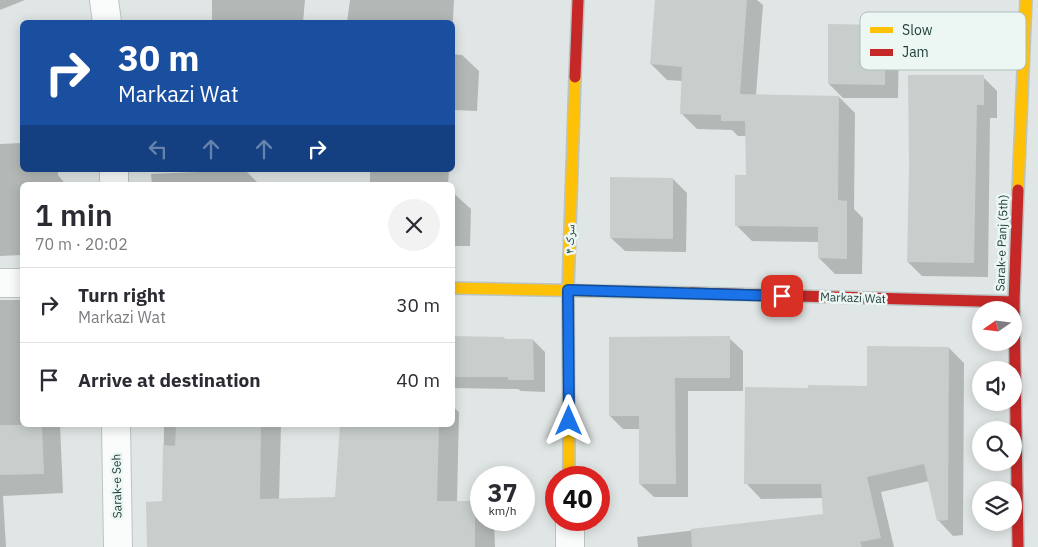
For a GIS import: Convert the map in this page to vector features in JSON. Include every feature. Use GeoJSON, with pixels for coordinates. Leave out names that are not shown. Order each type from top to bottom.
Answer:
{"type":"FeatureCollection","features":[{"type":"Feature","properties":{"kind":"street"},"geometry":{"type":"LineString","coordinates":[[104,0],[108,20]]}},
{"type":"Feature","properties":{"kind":"street","name":"سرک ۴"},"geometry":{"type":"LineString","coordinates":[[570,466],[568,290],[578,0]]}},
{"type":"Feature","properties":{"kind":"street","name":"Sarak-e Panj (5th)"},"geometry":{"type":"LineString","coordinates":[[1014,301],[1023,70]]}},
{"type":"Feature","properties":{"kind":"street"},"geometry":{"type":"LineString","coordinates":[[0,283],[20,283]]}},
{"type":"Feature","properties":{"kind":"street","name":"Markazi Wat"},"geometry":{"type":"LineString","coordinates":[[455,288],[977,301]]}},
{"type":"Feature","properties":{"kind":"street","name":"Sarak-e Panj (5th)"},"geometry":{"type":"LineString","coordinates":[[1015,351],[1018,547]]}},
{"type":"Feature","properties":{"kind":"street","name":"Sarak-e Seh"},"geometry":{"type":"LineString","coordinates":[[116,427],[118,547]]}},
{"type":"Feature","properties":{"kind":"street"},"geometry":{"type":"LineString","coordinates":[[570,531],[570,547]]}},
{"type":"Feature","properties":{"kind":"building"},"geometry":{"type":"Polygon","coordinates":[[[655,0],[747,0],[740,94],[839,96],[838,200],[847,201],[847,259],[818,258],[818,227],[735,226],[735,175],[746,175],[745,121],[721,121],[721,115],[680,114],[682,67],[650,64],[655,0]]]}},
{"type":"Feature","properties":{"kind":"building"},"geometry":{"type":"Polygon","coordinates":[[[828,24],[860,25],[860,70],[885,70],[885,85],[828,84],[828,24]]]}},
{"type":"Feature","properties":{"kind":"building"},"geometry":{"type":"Polygon","coordinates":[[[908,75],[984,75],[984,105],[977,105],[974,263],[907,262],[908,75]]]}},
{"type":"Feature","properties":{"kind":"building"},"geometry":{"type":"Polygon","coordinates":[[[610,177],[673,178],[673,239],[610,238],[610,177]]]}},
{"type":"Feature","properties":{"kind":"building"},"geometry":{"type":"Polygon","coordinates":[[[455,336],[533,339],[534,380],[508,380],[508,377],[455,377],[455,336]]]}},
{"type":"Feature","properties":{"kind":"building"},"geometry":{"type":"Polygon","coordinates":[[[730,336],[730,378],[675,378],[676,484],[639,484],[639,416],[609,416],[609,337],[730,336]]]}},
{"type":"Feature","properties":{"kind":"building"},"geometry":{"type":"Polygon","coordinates":[[[867,346],[949,347],[948,520],[937,521],[924,464],[867,477],[881,538],[860,542],[862,547],[692,547],[691,529],[823,514],[821,484],[744,484],[745,387],[808,388],[808,385],[867,386],[867,346]]]}},
{"type":"Feature","properties":{"kind":"building"},"geometry":{"type":"Polygon","coordinates":[[[0,425],[42,427],[44,474],[0,475],[0,425]]]}},
{"type":"Feature","properties":{"kind":"building"},"geometry":{"type":"Polygon","coordinates":[[[176,427],[261,427],[260,499],[335,497],[340,427],[439,427],[437,501],[470,501],[470,531],[475,531],[475,547],[147,547],[146,502],[162,501],[163,445],[175,446],[176,427]]]}},
{"type":"Feature","properties":{"kind":"traffic: slow"},"geometry":{"type":"LineString","coordinates":[[1025,12],[1026,0]]}},
{"type":"Feature","properties":{"kind":"traffic: slow"},"geometry":{"type":"LineString","coordinates":[[1018,190],[1023,70]]}},
{"type":"Feature","properties":{"kind":"traffic: slow"},"geometry":{"type":"LineString","coordinates":[[569,466],[568,290],[575,77]]}},
{"type":"Feature","properties":{"kind":"traffic: slow"},"geometry":{"type":"LineString","coordinates":[[455,288],[691,293]]}},
{"type":"Feature","properties":{"kind":"traffic: jam"},"geometry":{"type":"LineString","coordinates":[[575,77],[578,0]]}},
{"type":"Feature","properties":{"kind":"traffic: jam"},"geometry":{"type":"LineString","coordinates":[[1018,190],[1014,302],[1018,547]]}},
{"type":"Feature","properties":{"kind":"traffic: jam"},"geometry":{"type":"LineString","coordinates":[[691,293],[978,301]]}},
{"type":"Feature","properties":{"kind":"route"},"geometry":{"type":"LineString","coordinates":[[569,421],[568,290],[782,296]]}}]}
